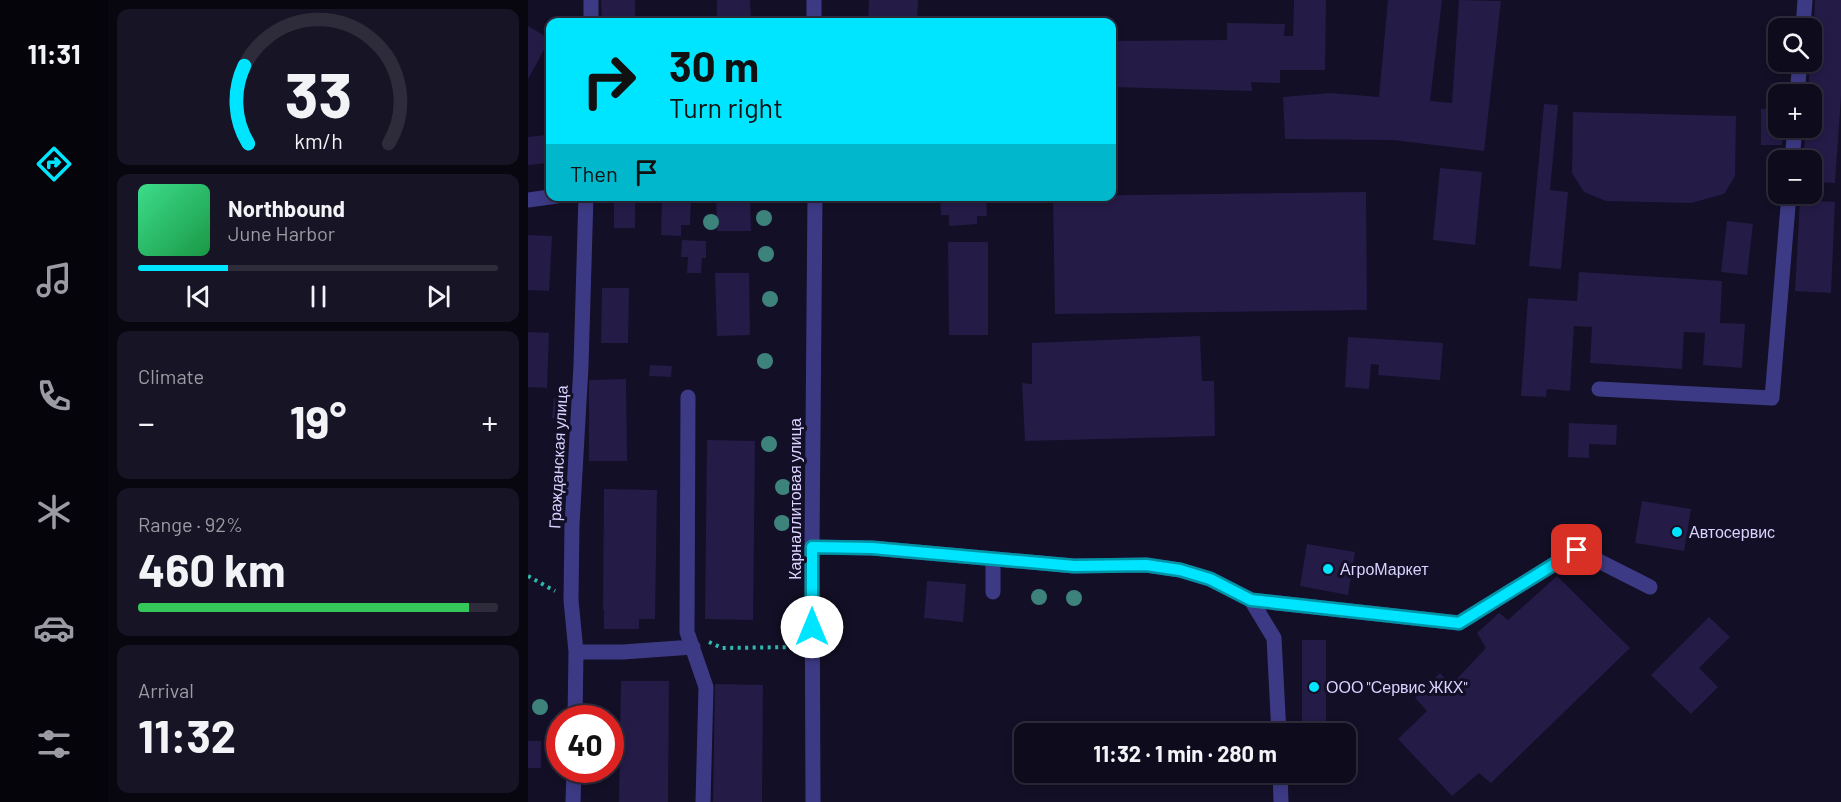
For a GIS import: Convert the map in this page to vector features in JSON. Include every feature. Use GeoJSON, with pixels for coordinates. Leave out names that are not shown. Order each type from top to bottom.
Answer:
{"type":"FeatureCollection","features":[{"type":"Feature","properties":{"kind":"street"},"geometry":{"type":"LineString","coordinates":[[591,0],[591,18]]}},
{"type":"Feature","properties":{"kind":"street"},"geometry":{"type":"LineString","coordinates":[[814,0],[814,18]]}},
{"type":"Feature","properties":{"kind":"street"},"geometry":{"type":"LineString","coordinates":[[1804,18],[1805,0]]}},
{"type":"Feature","properties":{"kind":"street"},"geometry":{"type":"LineString","coordinates":[[528,200],[546,198]]}},
{"type":"Feature","properties":{"kind":"street","name":"Гражданская улица"},"geometry":{"type":"LineString","coordinates":[[574,705],[576,652],[571,600],[572,525],[581,366],[586,201]]}},
{"type":"Feature","properties":{"kind":"street","name":"Карналлитовая улица"},"geometry":{"type":"LineString","coordinates":[[813,802],[812,547],[815,201]]}},
{"type":"Feature","properties":{"kind":"street"},"geometry":{"type":"LineString","coordinates":[[1599,388],[1772,398],[1788,204]]}},
{"type":"Feature","properties":{"kind":"street"},"geometry":{"type":"LineString","coordinates":[[688,398],[687,632],[706,687],[703,802]]}},
{"type":"Feature","properties":{"kind":"street"},"geometry":{"type":"LineString","coordinates":[[812,547],[872,548],[1074,566],[1146,565],[1180,570],[1210,579],[1251,600],[1459,623],[1577,550],[1650,587]]}},
{"type":"Feature","properties":{"kind":"street"},"geometry":{"type":"LineString","coordinates":[[993,559],[993,592]]}},
{"type":"Feature","properties":{"kind":"street"},"geometry":{"type":"LineString","coordinates":[[1251,600],[1274,638],[1278,723]]}},
{"type":"Feature","properties":{"kind":"street"},"geometry":{"type":"LineString","coordinates":[[576,652],[623,652],[693,647]]}},
{"type":"Feature","properties":{"kind":"street"},"geometry":{"type":"LineString","coordinates":[[573,802],[574,783]]}},
{"type":"Feature","properties":{"kind":"street"},"geometry":{"type":"LineString","coordinates":[[1280,783],[1281,802]]}},
{"type":"Feature","properties":{"kind":"path"},"geometry":{"type":"LineString","coordinates":[[528,576],[571,600]]}},
{"type":"Feature","properties":{"kind":"path"},"geometry":{"type":"LineString","coordinates":[[687,632],[722,648],[812,646]]}},
{"type":"Feature","properties":{"kind":"building"},"geometry":{"type":"Polygon","coordinates":[[[601,0],[635,0],[635,18],[602,18],[601,0]]]}},
{"type":"Feature","properties":{"kind":"building"},"geometry":{"type":"Polygon","coordinates":[[[717,0],[750,0],[751,18],[717,18],[717,0]]]}},
{"type":"Feature","properties":{"kind":"building"},"geometry":{"type":"Polygon","coordinates":[[[869,0],[918,0],[917,18],[868,18],[869,0]]]}},
{"type":"Feature","properties":{"kind":"building"},"geometry":{"type":"Polygon","coordinates":[[[1294,0],[1326,0],[1325,70],[1280,70],[1280,83],[1251,82],[1252,91],[1116,87],[1116,41],[1227,40],[1227,23],[1285,24],[1284,36],[1293,36],[1294,0]]]}},
{"type":"Feature","properties":{"kind":"building"},"geometry":{"type":"Polygon","coordinates":[[[1388,0],[1442,0],[1430,101],[1452,103],[1459,0],[1501,1],[1484,151],[1393,140],[1285,139],[1283,97],[1330,93],[1379,97],[1388,0]]]}},
{"type":"Feature","properties":{"kind":"building"},"geometry":{"type":"Polygon","coordinates":[[[1815,0],[1841,0],[1841,96],[1835,183],[1822,182],[1822,150],[1804,150],[1805,138],[1822,138],[1822,84],[1809,84],[1809,72],[1822,72],[1822,18],[1814,18],[1815,0]]]}},
{"type":"Feature","properties":{"kind":"building"},"geometry":{"type":"Polygon","coordinates":[[[528,26],[546,37],[546,46],[528,79],[528,26]]]}},
{"type":"Feature","properties":{"kind":"building"},"geometry":{"type":"Polygon","coordinates":[[[1544,104],[1558,105],[1550,190],[1568,192],[1561,269],[1529,266],[1544,104]]]}},
{"type":"Feature","properties":{"kind":"building"},"geometry":{"type":"Polygon","coordinates":[[[1761,109],[1768,109],[1768,138],[1782,138],[1782,145],[1761,145],[1761,109]]]}},
{"type":"Feature","properties":{"kind":"building"},"geometry":{"type":"Polygon","coordinates":[[[1573,112],[1736,116],[1735,176],[1724,194],[1691,203],[1606,201],[1584,192],[1572,173],[1573,112]]]}},
{"type":"Feature","properties":{"kind":"building"},"geometry":{"type":"Polygon","coordinates":[[[546,135],[546,163],[528,165],[528,137],[546,135]]]}},
{"type":"Feature","properties":{"kind":"building"},"geometry":{"type":"Polygon","coordinates":[[[1440,168],[1482,172],[1475,245],[1433,240],[1440,168]]]}},
{"type":"Feature","properties":{"kind":"building"},"geometry":{"type":"Polygon","coordinates":[[[1366,192],[1367,310],[1055,314],[1053,201],[1116,201],[1116,195],[1366,192]]]}},
{"type":"Feature","properties":{"kind":"building"},"geometry":{"type":"Polygon","coordinates":[[[614,201],[635,201],[635,228],[614,228],[614,201]]]}},
{"type":"Feature","properties":{"kind":"building"},"geometry":{"type":"Polygon","coordinates":[[[662,201],[691,201],[690,225],[681,225],[681,236],[661,235],[662,201]]]}},
{"type":"Feature","properties":{"kind":"building"},"geometry":{"type":"Polygon","coordinates":[[[716,201],[750,201],[751,231],[717,231],[716,201]]]}},
{"type":"Feature","properties":{"kind":"building"},"geometry":{"type":"Polygon","coordinates":[[[940,201],[986,201],[987,216],[977,216],[977,224],[949,226],[949,215],[941,215],[940,201]]]}},
{"type":"Feature","properties":{"kind":"building"},"geometry":{"type":"Polygon","coordinates":[[[1835,202],[1831,293],[1795,291],[1800,204],[1835,202]]]}},
{"type":"Feature","properties":{"kind":"building"},"geometry":{"type":"Polygon","coordinates":[[[1727,221],[1753,224],[1747,275],[1721,272],[1727,221]]]}},
{"type":"Feature","properties":{"kind":"building"},"geometry":{"type":"Polygon","coordinates":[[[528,235],[552,236],[549,291],[528,290],[528,235]]]}},
{"type":"Feature","properties":{"kind":"building"},"geometry":{"type":"Polygon","coordinates":[[[682,240],[706,241],[706,258],[702,258],[701,273],[687,273],[688,257],[681,257],[682,240]]]}},
{"type":"Feature","properties":{"kind":"building"},"geometry":{"type":"Polygon","coordinates":[[[948,242],[988,242],[988,335],[949,335],[948,242]]]}},
{"type":"Feature","properties":{"kind":"building"},"geometry":{"type":"Polygon","coordinates":[[[1579,272],[1722,281],[1720,323],[1745,324],[1742,368],[1703,365],[1705,333],[1684,332],[1682,369],[1590,363],[1592,327],[1574,326],[1570,391],[1547,389],[1546,397],[1521,396],[1528,298],[1577,301],[1579,272]]]}},
{"type":"Feature","properties":{"kind":"building"},"geometry":{"type":"Polygon","coordinates":[[[715,273],[749,273],[750,335],[717,336],[715,273]]]}},
{"type":"Feature","properties":{"kind":"building"},"geometry":{"type":"Polygon","coordinates":[[[602,288],[629,288],[628,343],[601,343],[602,288]]]}},
{"type":"Feature","properties":{"kind":"building"},"geometry":{"type":"Polygon","coordinates":[[[528,332],[549,333],[547,388],[528,387],[528,332]]]}},
{"type":"Feature","properties":{"kind":"building"},"geometry":{"type":"Polygon","coordinates":[[[1200,336],[1202,381],[1214,381],[1215,436],[1025,441],[1022,383],[1032,384],[1032,343],[1200,336]]]}},
{"type":"Feature","properties":{"kind":"building"},"geometry":{"type":"Polygon","coordinates":[[[1348,337],[1443,343],[1440,380],[1378,375],[1379,365],[1371,364],[1369,389],[1345,387],[1348,337]]]}},
{"type":"Feature","properties":{"kind":"building"},"geometry":{"type":"Polygon","coordinates":[[[650,365],[672,366],[671,377],[649,376],[650,365]]]}},
{"type":"Feature","properties":{"kind":"building"},"geometry":{"type":"Polygon","coordinates":[[[626,379],[627,461],[589,461],[589,380],[626,379]]]}},
{"type":"Feature","properties":{"kind":"building"},"geometry":{"type":"Polygon","coordinates":[[[554,398],[565,399],[563,419],[552,418],[554,398]]]}},
{"type":"Feature","properties":{"kind":"building"},"geometry":{"type":"Polygon","coordinates":[[[1569,423],[1617,425],[1616,445],[1589,444],[1589,458],[1568,457],[1569,423]]]}},
{"type":"Feature","properties":{"kind":"building"},"geometry":{"type":"Polygon","coordinates":[[[707,440],[755,441],[753,620],[705,619],[707,440]]]}},
{"type":"Feature","properties":{"kind":"building"},"geometry":{"type":"Polygon","coordinates":[[[604,489],[657,490],[655,619],[639,619],[639,629],[604,629],[604,489]]]}},
{"type":"Feature","properties":{"kind":"building"},"geometry":{"type":"Polygon","coordinates":[[[1642,501],[1691,509],[1684,551],[1635,543],[1642,501]]]}},
{"type":"Feature","properties":{"kind":"building","name":"АгроМаркет"},"geometry":{"type":"Polygon","coordinates":[[[1307,544],[1355,552],[1348,595],[1300,586],[1307,544]]]}},
{"type":"Feature","properties":{"kind":"building"},"geometry":{"type":"Polygon","coordinates":[[[1557,576],[1630,648],[1491,783],[1479,773],[1452,796],[1398,739],[1427,711],[1415,698],[1440,673],[1451,685],[1486,648],[1477,633],[1499,613],[1508,620],[1557,576]]]}},
{"type":"Feature","properties":{"kind":"building"},"geometry":{"type":"Polygon","coordinates":[[[927,581],[966,584],[963,622],[924,618],[927,581]]]}},
{"type":"Feature","properties":{"kind":"building"},"geometry":{"type":"Polygon","coordinates":[[[1709,617],[1730,637],[1699,668],[1718,687],[1691,714],[1651,675],[1709,617]]]}},
{"type":"Feature","properties":{"kind":"building","name":"ООО \"Сервис ЖКХ\""},"geometry":{"type":"Polygon","coordinates":[[[1302,640],[1326,640],[1326,723],[1302,723],[1302,640]]]}},
{"type":"Feature","properties":{"kind":"building"},"geometry":{"type":"Polygon","coordinates":[[[621,681],[669,681],[668,802],[619,802],[619,783],[624,783],[624,705],[621,705],[621,681]]]}},
{"type":"Feature","properties":{"kind":"building"},"geometry":{"type":"Polygon","coordinates":[[[715,684],[763,685],[762,802],[713,802],[715,684]]]}},
{"type":"Feature","properties":{"kind":"building"},"geometry":{"type":"Polygon","coordinates":[[[528,741],[541,741],[541,768],[528,768],[528,741]]]}},
{"type":"Feature","properties":{"kind":"place","name":"Автосервис"},"geometry":{"type":"Point","coordinates":[1677,532]}},
{"type":"Feature","properties":{"kind":"place","name":"АгроМаркет"},"geometry":{"type":"Point","coordinates":[1328,569]}},
{"type":"Feature","properties":{"kind":"place","name":"ООО \"Сервис ЖКХ\""},"geometry":{"type":"Point","coordinates":[1314,687]}},
{"type":"Feature","properties":{"kind":"route"},"geometry":{"type":"LineString","coordinates":[[812,627],[812,547],[872,548],[1074,566],[1146,565],[1180,570],[1210,579],[1251,600],[1459,623],[1577,550]]}}]}
